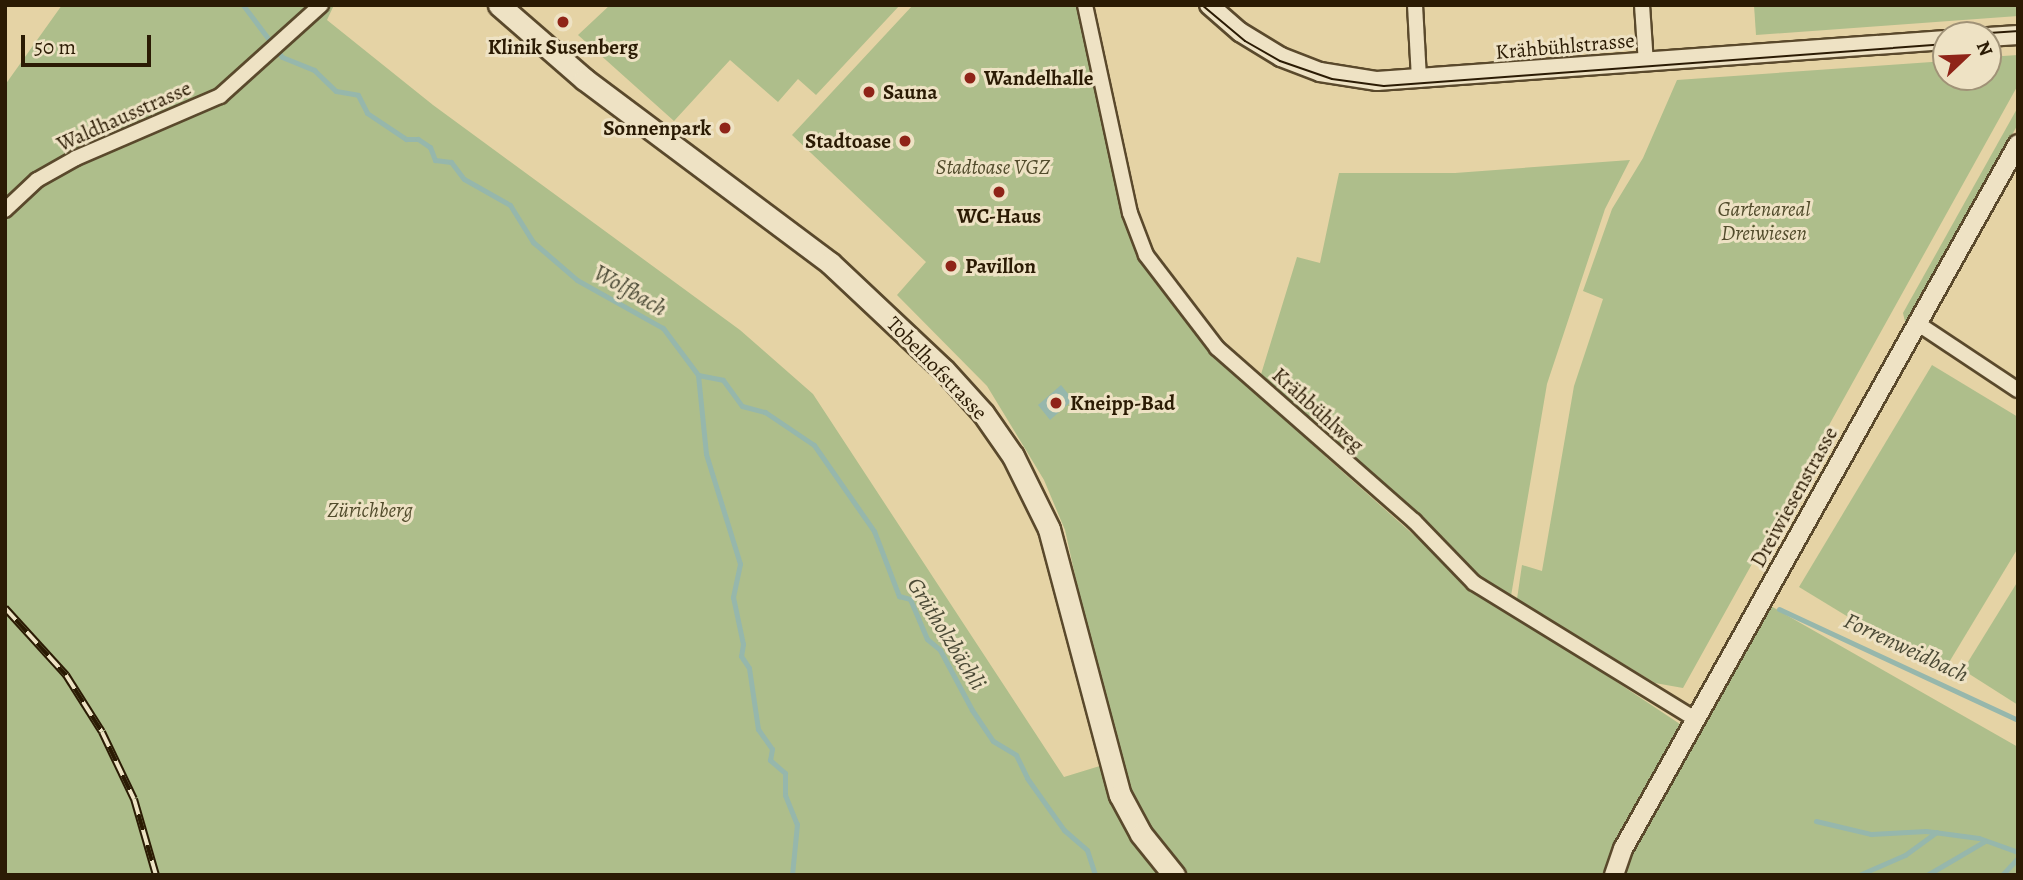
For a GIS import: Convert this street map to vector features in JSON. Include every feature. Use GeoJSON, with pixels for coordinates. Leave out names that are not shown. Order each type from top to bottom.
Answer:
{"type":"FeatureCollection","features":[{"type":"Feature","properties":{"kind":"main road","name":"Tobelhofstrasse"},"geometry":{"type":"LineString","coordinates":[[499,5],[584,79],[830,263],[944,370],[983,413],[1013,456],[1049,529],[1120,795],[1141,834],[1174,875]]}},
{"type":"Feature","properties":{"kind":"street","name":"Waldhausstrasse"},"geometry":{"type":"LineString","coordinates":[[5,210],[37,180],[195,109],[238,83],[321,5]]}},
{"type":"Feature","properties":{"kind":"street","name":"Krähbühlweg"},"geometry":{"type":"LineString","coordinates":[[1085,5],[1118,162],[1146,255],[1217,348],[1414,521],[1474,583],[1695,719]]}},
{"type":"Feature","properties":{"kind":"street","name":"Krähbühlstrasse"},"geometry":{"type":"LineString","coordinates":[[1209,5],[1251,40],[1307,67],[1366,80],[1419,80],[1932,41]]}},
{"type":"Feature","properties":{"kind":"street"},"geometry":{"type":"LineString","coordinates":[[1415,5],[1419,80]]}},
{"type":"Feature","properties":{"kind":"street"},"geometry":{"type":"LineString","coordinates":[[1642,5],[1646,63]]}},
{"type":"Feature","properties":{"kind":"street","name":"Dreiwiesenstrasse"},"geometry":{"type":"LineString","coordinates":[[1614,875],[1623,849],[2018,144]]}},
{"type":"Feature","properties":{"kind":"street"},"geometry":{"type":"LineString","coordinates":[[1917,323],[2018,390]]}},
{"type":"Feature","properties":{"kind":"green space","name":"Zürichberg"},"geometry":{"type":"Polygon","coordinates":[[[62,5],[334,5],[327,20],[433,105],[740,330],[813,394],[1064,777],[1116,761],[1065,530],[1044,480],[987,386],[897,295],[926,262],[792,135],[913,5],[1081,5],[1111,165],[1140,259],[1201,339],[1327,458],[1469,584],[1695,734],[1769,605],[2018,747],[2018,875],[5,875],[5,85],[62,5]]]}},
{"type":"Feature","properties":{"kind":"green space"},"geometry":{"type":"Polygon","coordinates":[[[610,5],[900,5],[816,95],[798,79],[778,102],[730,60],[674,121],[578,35],[610,5]]]}},
{"type":"Feature","properties":{"kind":"green space"},"geometry":{"type":"Polygon","coordinates":[[[1754,5],[2018,5],[2018,16],[1756,35],[1754,5]]]}},
{"type":"Feature","properties":{"kind":"green space","name":"Gartenareal Dreiwiesen"},"geometry":{"type":"Polygon","coordinates":[[[2018,55],[2018,85],[1683,688],[1655,683],[1517,599],[1522,565],[1542,571],[1574,386],[1603,299],[1583,291],[1612,209],[1643,158],[1677,80],[1932,62],[1932,91],[2002,91],[2002,56],[2018,55]]]}},
{"type":"Feature","properties":{"kind":"green space"},"geometry":{"type":"Polygon","coordinates":[[[2018,107],[2018,124],[1906,326],[1903,313],[2018,107]]]}},
{"type":"Feature","properties":{"kind":"green space"},"geometry":{"type":"Polygon","coordinates":[[[1630,160],[1605,209],[1547,384],[1511,596],[1477,575],[1423,519],[1258,384],[1297,257],[1320,263],[1339,173],[1455,173],[1630,160]]]}},
{"type":"Feature","properties":{"kind":"green space"},"geometry":{"type":"Polygon","coordinates":[[[1932,365],[2018,417],[2018,548],[1942,674],[1799,587],[1932,365]]]}},
{"type":"Feature","properties":{"kind":"green space"},"geometry":{"type":"Polygon","coordinates":[[[2018,581],[2018,705],[1963,670],[2018,581]]]}},
{"type":"Feature","properties":{"kind":"water","name":"Kneipp-Bad"},"geometry":{"type":"Polygon","coordinates":[[[1061,385],[1073,400],[1050,420],[1038,405],[1061,385]]]}},
{"type":"Feature","properties":{"kind":"waterway","name":"Wolfbach"},"geometry":{"type":"LineString","coordinates":[[243,5],[282,57],[314,70],[336,91],[358,95],[367,113],[406,139],[418,139],[430,147],[435,160],[451,162],[464,179],[510,205],[533,242],[577,280],[663,328],[698,375],[706,454],[740,564],[733,597],[743,644],[741,656],[749,668],[758,729],[772,749],[770,760],[785,773],[785,795],[797,824],[792,875]]}},
{"type":"Feature","properties":{"kind":"waterway","name":"Grütholzbächli"},"geometry":{"type":"LineString","coordinates":[[698,375],[723,380],[742,406],[765,412],[814,445],[874,531],[899,596],[910,599],[927,639],[940,650],[972,710],[993,741],[1016,755],[1027,778],[1064,830],[1087,850],[1095,875]]}},
{"type":"Feature","properties":{"kind":"waterway","name":"Forrenweidbach"},"geometry":{"type":"LineString","coordinates":[[1779,609],[2018,720]]}},
{"type":"Feature","properties":{"kind":"waterway"},"geometry":{"type":"LineString","coordinates":[[1816,821],[1871,834],[1926,831],[1979,838],[2018,852]]}},
{"type":"Feature","properties":{"kind":"waterway"},"geometry":{"type":"LineString","coordinates":[[1859,875],[1905,855],[1937,832]]}},
{"type":"Feature","properties":{"kind":"waterway"},"geometry":{"type":"LineString","coordinates":[[1927,875],[1985,841]]}},
{"type":"Feature","properties":{"kind":"waterway"},"geometry":{"type":"LineString","coordinates":[[2002,875],[2018,858]]}},
{"type":"Feature","properties":{"kind":"tram line"},"geometry":{"type":"LineString","coordinates":[[1202,5],[1245,41],[1280,61],[1332,79],[1384,86],[1932,45]]}},
{"type":"Feature","properties":{"kind":"tram line"},"geometry":{"type":"LineString","coordinates":[[2002,32],[2018,31]]}},
{"type":"Feature","properties":{"kind":"railway"},"geometry":{"type":"LineString","coordinates":[[5,608],[66,675],[102,732],[134,799],[156,875]]}},
{"type":"Feature","properties":{"kind":"place","name":"Klinik Susenberg"},"geometry":{"type":"Point","coordinates":[563,22]}},
{"type":"Feature","properties":{"kind":"place","name":"Wandelhalle"},"geometry":{"type":"Point","coordinates":[970,78]}},
{"type":"Feature","properties":{"kind":"place","name":"Sauna"},"geometry":{"type":"Point","coordinates":[869,92]}},
{"type":"Feature","properties":{"kind":"place","name":"Sonnenpark"},"geometry":{"type":"Point","coordinates":[725,128]}},
{"type":"Feature","properties":{"kind":"place","name":"Stadtoase"},"geometry":{"type":"Point","coordinates":[905,141]}},
{"type":"Feature","properties":{"kind":"place","name":"WC-Haus"},"geometry":{"type":"Point","coordinates":[999,192]}},
{"type":"Feature","properties":{"kind":"place","name":"Pavillon"},"geometry":{"type":"Point","coordinates":[951,266]}},
{"type":"Feature","properties":{"kind":"place","name":"Kneipp-Bad"},"geometry":{"type":"Point","coordinates":[1056,403]}},
{"type":"Feature","properties":{"kind":"park label","name":"Stadtoase VGZ"},"geometry":{"type":"Point","coordinates":[993,167]}}]}
